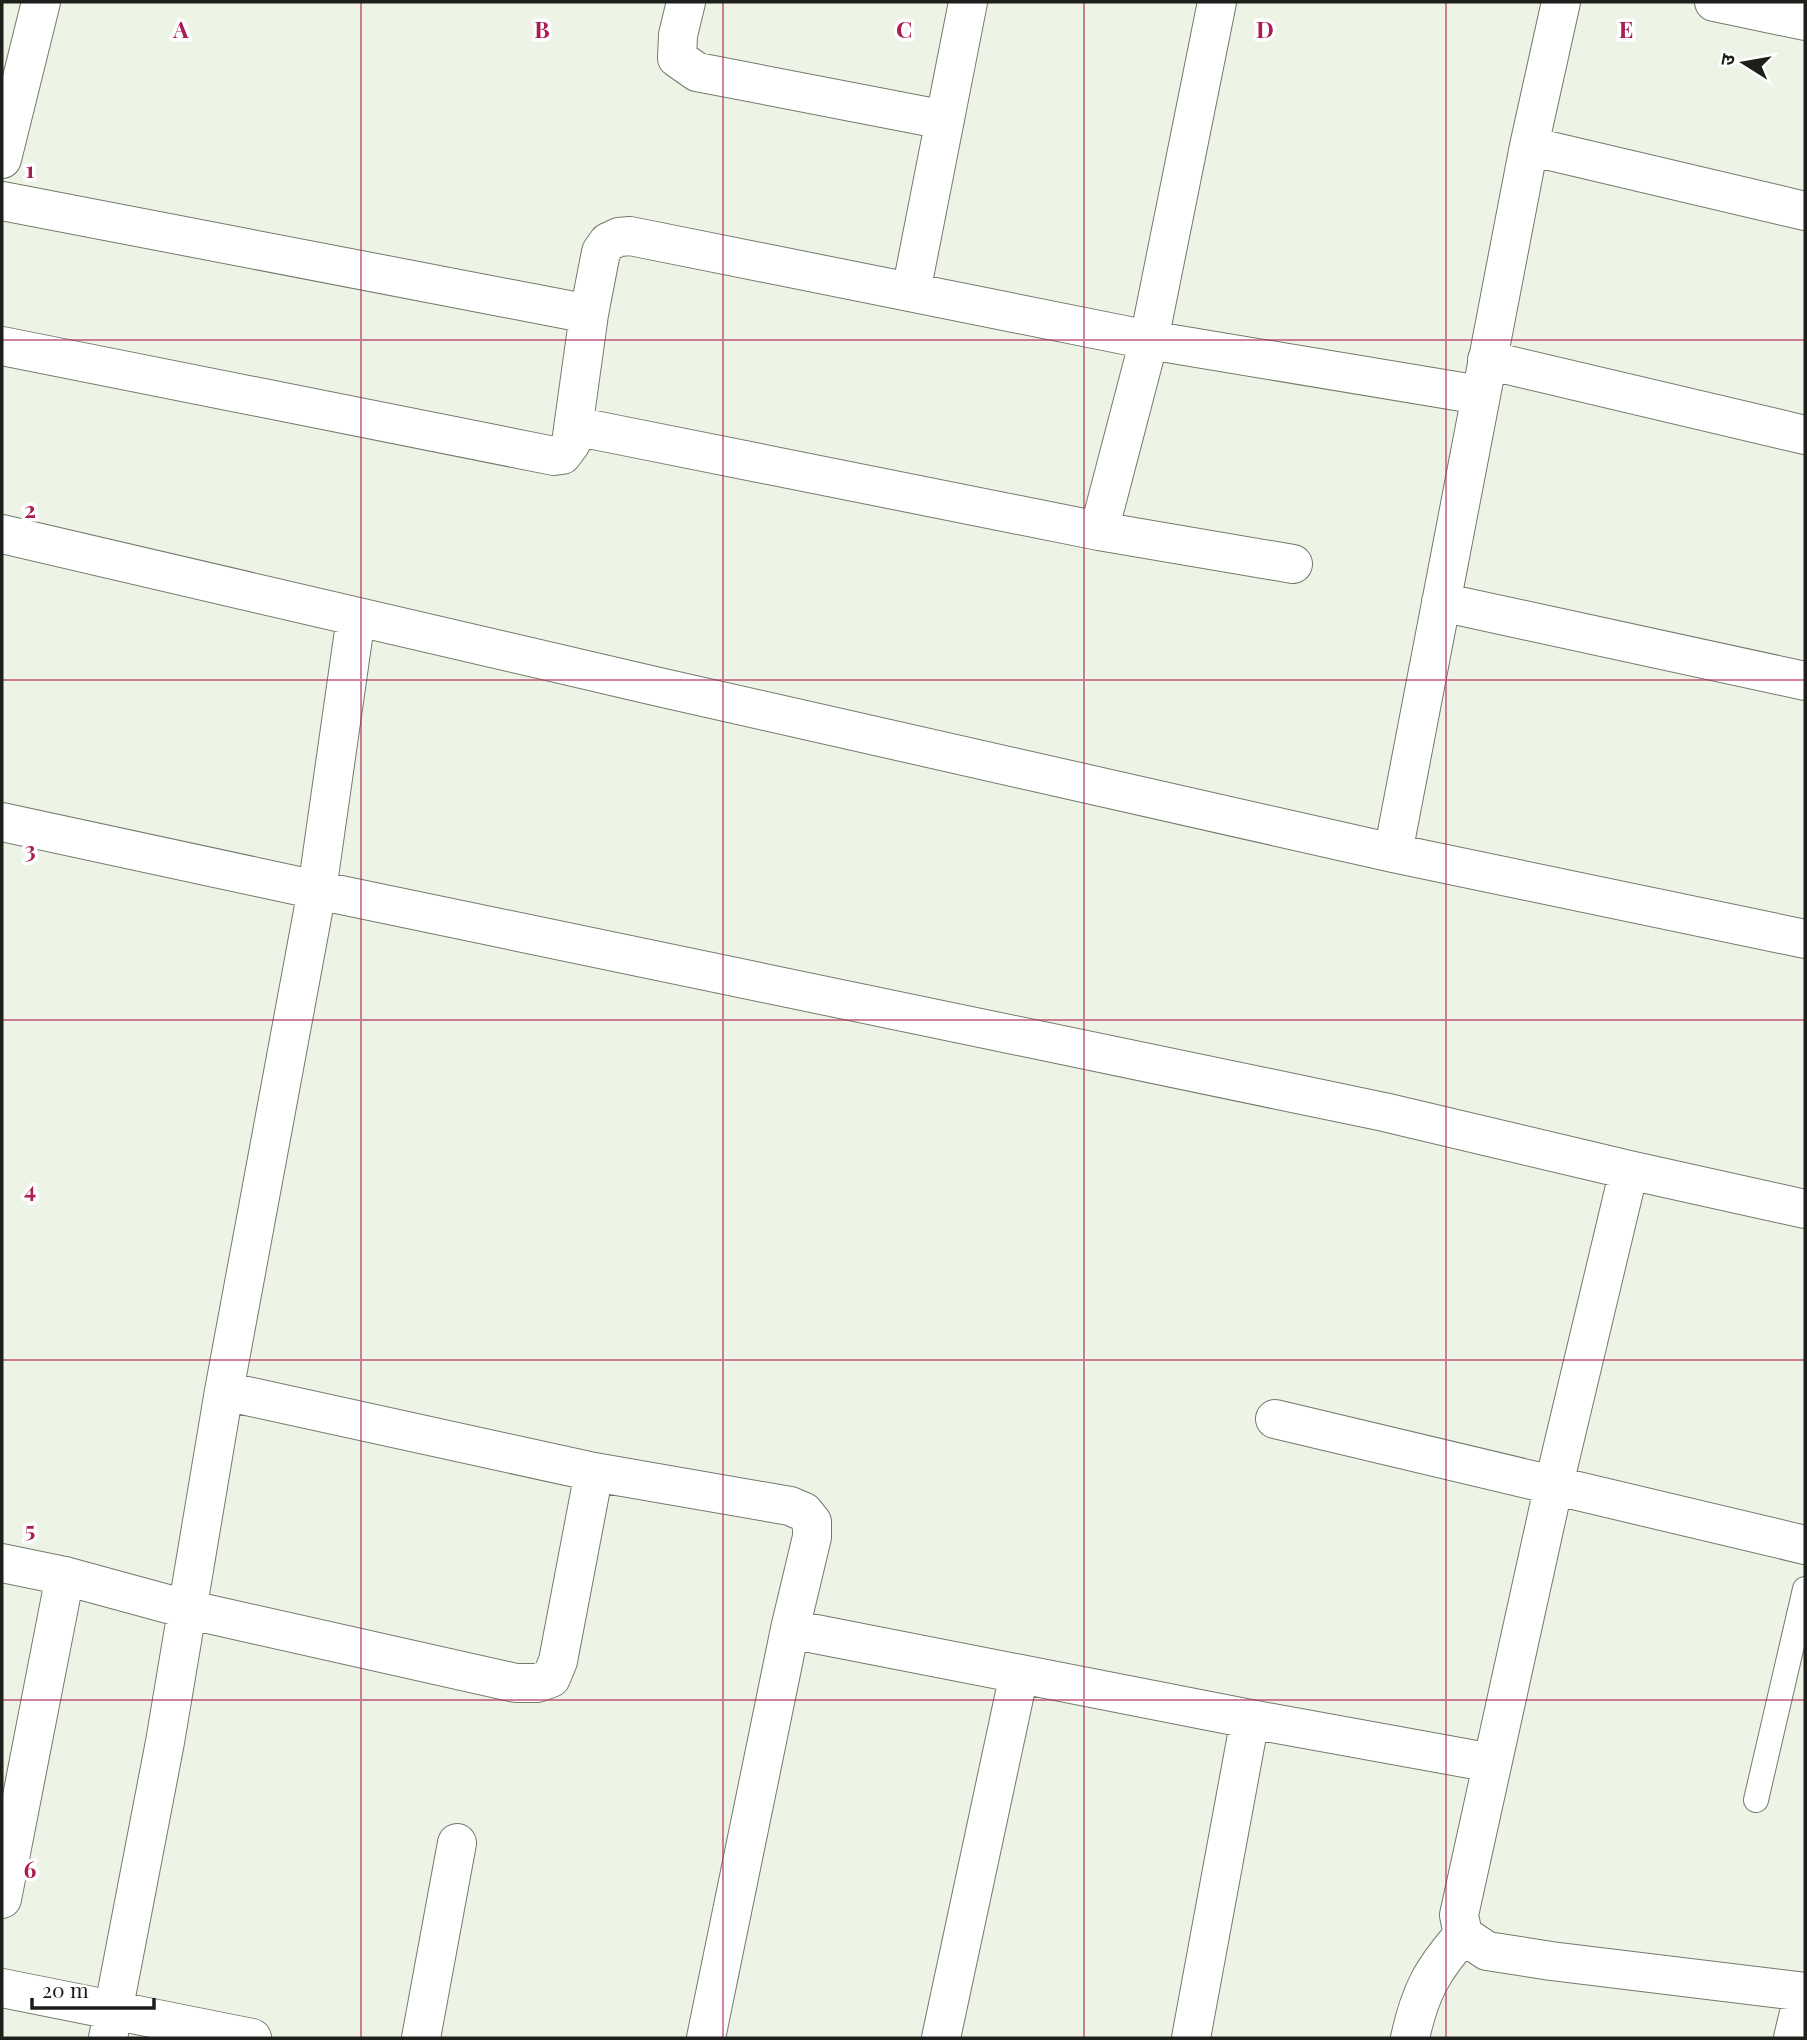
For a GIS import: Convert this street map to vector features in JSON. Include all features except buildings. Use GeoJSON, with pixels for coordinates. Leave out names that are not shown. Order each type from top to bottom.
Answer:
{"type":"FeatureCollection","features":[{"type":"Feature","properties":{"kind":"street"},"geometry":{"type":"LineString","coordinates":[[2,159],[41,2]]}},
{"type":"Feature","properties":{"kind":"street"},"geometry":{"type":"LineString","coordinates":[[686,2],[678,36],[677,58],[697,72],[945,120]]}},
{"type":"Feature","properties":{"kind":"street"},"geometry":{"type":"LineString","coordinates":[[911,292],[968,2]]}},
{"type":"Feature","properties":{"kind":"street"},"geometry":{"type":"LineString","coordinates":[[1099,531],[1149,340],[1217,2]]}},
{"type":"Feature","properties":{"kind":"street"},"geometry":{"type":"LineString","coordinates":[[1393,853],[1529,146],[1561,2]]}},
{"type":"Feature","properties":{"kind":"street"},"geometry":{"type":"LineString","coordinates":[[1714,2],[1805,21]]}},
{"type":"Feature","properties":{"kind":"street"},"geometry":{"type":"LineString","coordinates":[[1529,146],[1805,211]]}},
{"type":"Feature","properties":{"kind":"street"},"geometry":{"type":"LineString","coordinates":[[2,201],[589,314]]}},
{"type":"Feature","properties":{"kind":"street"},"geometry":{"type":"LineString","coordinates":[[2,346],[554,456],[566,452],[571,443],[589,314],[601,252],[608,242],[629,236],[1149,340],[1484,378],[1805,435]]}},
{"type":"Feature","properties":{"kind":"street"},"geometry":{"type":"LineString","coordinates":[[574,426],[1099,531],[1293,564]]}},
{"type":"Feature","properties":{"kind":"street"},"geometry":{"type":"LineString","coordinates":[[2,534],[1393,853],[1805,939]]}},
{"type":"Feature","properties":{"kind":"street"},"geometry":{"type":"LineString","coordinates":[[1441,602],[1805,681]]}},
{"type":"Feature","properties":{"kind":"street"},"geometry":{"type":"LineString","coordinates":[[111,2024],[317,890],[356,617]]}},
{"type":"Feature","properties":{"kind":"street"},"geometry":{"type":"LineString","coordinates":[[2,822],[1384,1112],[1805,1209]]}},
{"type":"Feature","properties":{"kind":"street"},"geometry":{"type":"LineString","coordinates":[[1629,1170],[1554,1484],[1459,1915],[1463,1935],[1487,1951],[1805,1992],[1793,2038]]}},
{"type":"Feature","properties":{"kind":"street"},"geometry":{"type":"LineString","coordinates":[[224,1391],[594,1472],[790,1506],[804,1512],[812,1522],[812,1537],[790,1629],[706,2038]]}},
{"type":"Feature","properties":{"kind":"street"},"geometry":{"type":"LineString","coordinates":[[1275,1419],[1805,1545]]}},
{"type":"Feature","properties":{"kind":"street"},"geometry":{"type":"LineString","coordinates":[[2,1563],[65,1576],[186,1609],[516,1683],[537,1683],[551,1678],[558,1661],[594,1472]]}},
{"type":"Feature","properties":{"kind":"street"},"geometry":{"type":"LineString","coordinates":[[2,1899],[65,1576]]}},
{"type":"Feature","properties":{"kind":"street"},"geometry":{"type":"LineString","coordinates":[[790,1629],[1250,1719],[1492,1763]]}},
{"type":"Feature","properties":{"kind":"street"},"geometry":{"type":"LineString","coordinates":[[941,2038],[1019,1674]]}},
{"type":"Feature","properties":{"kind":"street"},"geometry":{"type":"LineString","coordinates":[[1191,2038],[1250,1719]]}},
{"type":"Feature","properties":{"kind":"street"},"geometry":{"type":"LineString","coordinates":[[421,2038],[457,1843]]}},
{"type":"Feature","properties":{"kind":"street"},"geometry":{"type":"LineString","coordinates":[[1410,2038],[1427,1981],[1443,1957],[1463,1935]]}},
{"type":"Feature","properties":{"kind":"street"},"geometry":{"type":"LineString","coordinates":[[2,1988],[111,2024],[253,2038]]}},
{"type":"Feature","properties":{"kind":"lane"},"geometry":{"type":"LineString","coordinates":[[1756,1800],[1805,1589]]}}]}
